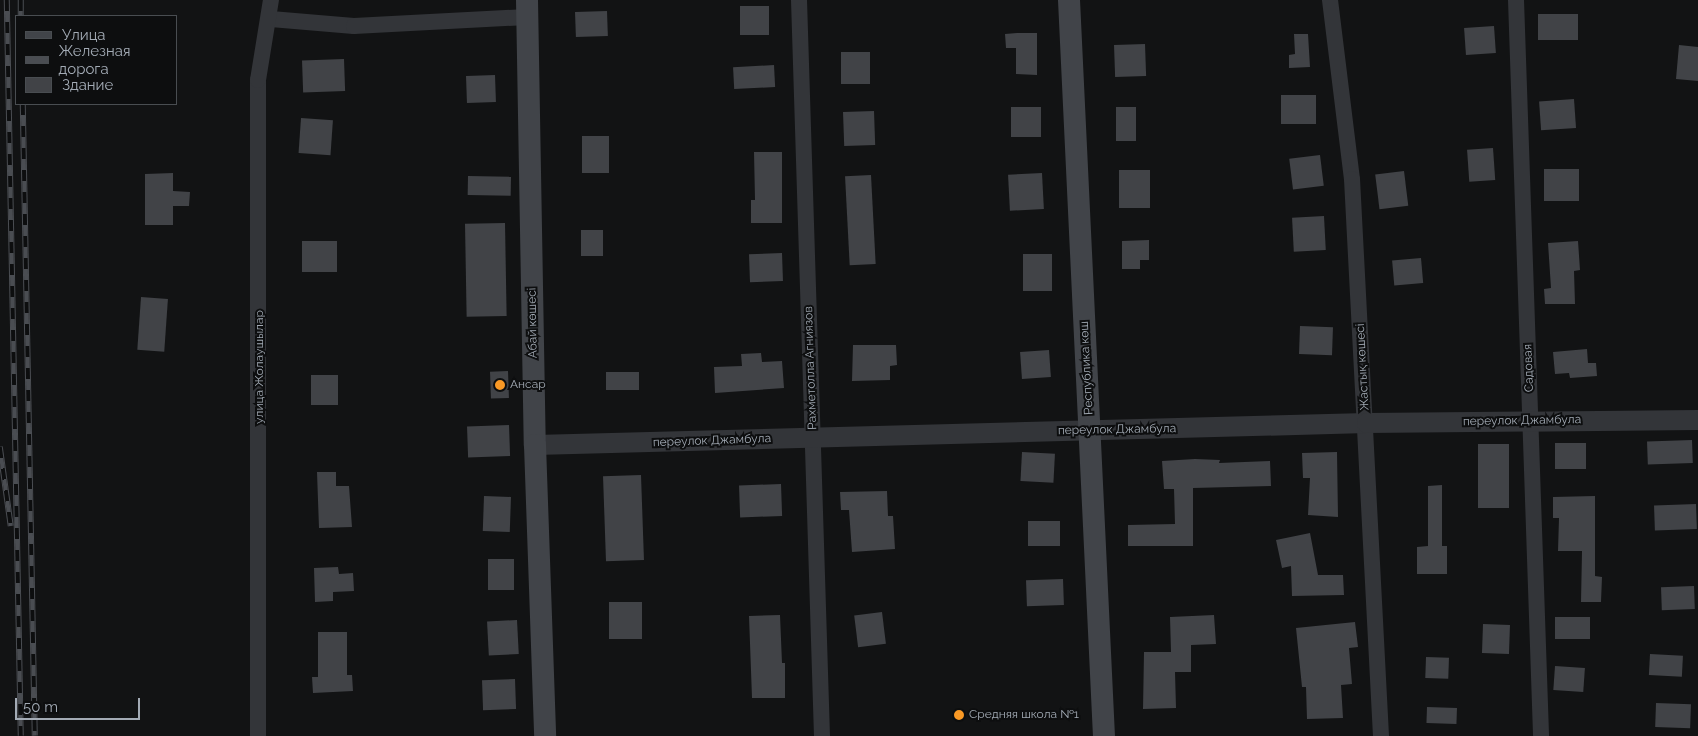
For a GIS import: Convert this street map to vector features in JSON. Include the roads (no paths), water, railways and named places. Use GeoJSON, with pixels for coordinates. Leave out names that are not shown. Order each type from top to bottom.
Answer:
{"type":"FeatureCollection","features":[{"type":"Feature","properties":{"kind":"main road","name":"Республика көш"},"geometry":{"type":"LineString","coordinates":[[1069,0],[1104,736]]}},
{"type":"Feature","properties":{"kind":"main road","name":"Абай көшесі"},"geometry":{"type":"LineString","coordinates":[[527,9],[536,445],[545,736]]}},
{"type":"Feature","properties":{"kind":"street","name":"улица Жолаушылар"},"geometry":{"type":"LineString","coordinates":[[258,736],[258,80],[271,18],[272,0]]}},
{"type":"Feature","properties":{"kind":"street","name":"Рахметолла Агниязов"},"geometry":{"type":"LineString","coordinates":[[799,0],[822,736]]}},
{"type":"Feature","properties":{"kind":"street","name":"Жастық көшесі"},"geometry":{"type":"LineString","coordinates":[[1330,0],[1352,179],[1367,424],[1381,736]]}},
{"type":"Feature","properties":{"kind":"street","name":"Садовая"},"geometry":{"type":"LineString","coordinates":[[1516,0],[1541,736]]}},
{"type":"Feature","properties":{"kind":"street"},"geometry":{"type":"LineString","coordinates":[[271,18],[354,26],[527,9]]}},
{"type":"Feature","properties":{"kind":"street","name":"переулок Джамбула"},"geometry":{"type":"LineString","coordinates":[[536,445],[1367,424],[1698,420]]}},
{"type":"Feature","properties":{"kind":"railway"},"geometry":{"type":"LineString","coordinates":[[7,0],[21,736]]}},
{"type":"Feature","properties":{"kind":"railway"},"geometry":{"type":"LineString","coordinates":[[21,0],[21,15]]}},
{"type":"Feature","properties":{"kind":"railway"},"geometry":{"type":"LineString","coordinates":[[23,105],[35,736]]}},
{"type":"Feature","properties":{"kind":"railway"},"geometry":{"type":"LineString","coordinates":[[0,447],[11,526]]}},
{"type":"Feature","properties":{"kind":"place","name":"Ансар"},"geometry":{"type":"Point","coordinates":[500,385]}},
{"type":"Feature","properties":{"kind":"place","name":"Средняя школа №1"},"geometry":{"type":"Point","coordinates":[959,715]}}]}
